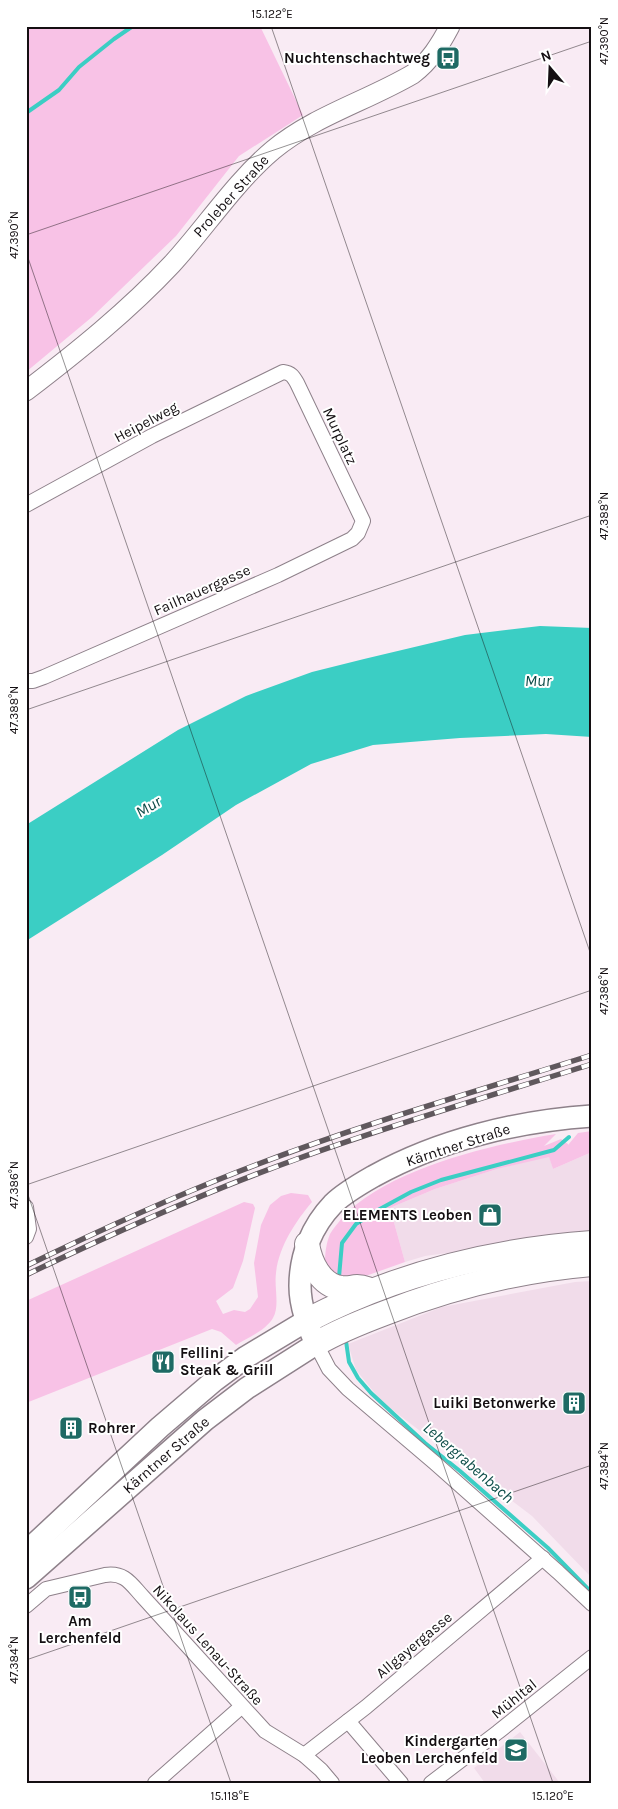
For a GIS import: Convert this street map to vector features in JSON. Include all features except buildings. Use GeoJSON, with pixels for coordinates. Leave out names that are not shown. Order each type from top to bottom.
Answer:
{"type":"FeatureCollection","features":[{"type":"Feature","properties":{"kind":"highway"},"geometry":{"type":"LineString","coordinates":[[306,1321],[371,1290],[423,1273],[476,1260],[560,1245],[592,1242]]}},
{"type":"Feature","properties":{"kind":"highway"},"geometry":{"type":"LineString","coordinates":[[307,1244],[312,1263],[324,1280],[340,1288],[358,1286],[371,1290]]}},
{"type":"Feature","properties":{"kind":"highway"},"geometry":{"type":"LineString","coordinates":[[316,1344],[344,1329],[424,1299],[490,1280],[560,1267],[592,1264]]}},
{"type":"Feature","properties":{"kind":"main road","name":"Proleber Straße"},"geometry":{"type":"LineString","coordinates":[[26,391],[66,360],[138,298],[172,264],[221,204],[272,151],[295,133],[413,74],[424,66],[450,26]]}},
{"type":"Feature","properties":{"kind":"main road","name":"Kärntner Straße"},"geometry":{"type":"LineString","coordinates":[[26,1578],[205,1420],[247,1388],[316,1344],[306,1321],[300,1287],[301,1265],[307,1244],[317,1224],[334,1203],[359,1184],[390,1167],[434,1149],[505,1128],[566,1118],[592,1116]]}},
{"type":"Feature","properties":{"kind":"main road","name":"Kärntner Straße"},"geometry":{"type":"LineString","coordinates":[[26,1552],[160,1427],[215,1380],[253,1352],[306,1321]]}},
{"type":"Feature","properties":{"kind":"street","name":"Heipelweg"},"geometry":{"type":"LineString","coordinates":[[26,505],[152,436],[283,372]]}},
{"type":"Feature","properties":{"kind":"street","name":"Murplatz"},"geometry":{"type":"LineString","coordinates":[[283,372],[289,373],[297,382],[363,521]]}},
{"type":"Feature","properties":{"kind":"street","name":"Failhauergasse"},"geometry":{"type":"LineString","coordinates":[[26,681],[44,677],[278,575],[352,539],[358,533],[363,521]]}},
{"type":"Feature","properties":{"kind":"street"},"geometry":{"type":"LineString","coordinates":[[26,1207],[29,1229],[26,1237]]}},
{"type":"Feature","properties":{"kind":"street"},"geometry":{"type":"LineString","coordinates":[[316,1344],[329,1369],[348,1389],[435,1463],[592,1604]]}},
{"type":"Feature","properties":{"kind":"street","name":"Allgayergasse"},"geometry":{"type":"LineString","coordinates":[[304,1755],[348,1721],[542,1558]]}},
{"type":"Feature","properties":{"kind":"street","name":"Nikolaus Lenau-Straße"},"geometry":{"type":"LineString","coordinates":[[26,1606],[46,1589],[105,1575],[117,1574],[122,1576],[143,1596],[265,1732],[304,1755],[332,1783]]}},
{"type":"Feature","properties":{"kind":"street","name":"Mühltal"},"geometry":{"type":"LineString","coordinates":[[431,1783],[592,1657]]}},
{"type":"Feature","properties":{"kind":"street"},"geometry":{"type":"LineString","coordinates":[[155,1783],[241,1707]]}},
{"type":"Feature","properties":{"kind":"street"},"geometry":{"type":"LineString","coordinates":[[348,1721],[401,1783]]}},
{"type":"Feature","properties":{"kind":"shaded area"},"geometry":{"type":"Polygon","coordinates":[[[26,26],[260,26],[303,115],[239,156],[176,236],[92,317],[26,372],[26,26]]]}},
{"type":"Feature","properties":{"kind":"shaded area"},"geometry":{"type":"Polygon","coordinates":[[[592,1131],[592,1152],[553,1169],[549,1157],[497,1169],[435,1189],[390,1208],[405,1262],[360,1278],[336,1276],[325,1264],[330,1234],[342,1218],[361,1201],[385,1186],[442,1161],[502,1144],[556,1134],[544,1146],[561,1139],[568,1145],[578,1133],[592,1131]]]}},
{"type":"Feature","properties":{"kind":"shaded area"},"geometry":{"type":"Polygon","coordinates":[[[592,1152],[592,1233],[425,1256],[405,1262],[390,1208],[435,1189],[497,1169],[549,1156],[553,1169],[592,1152]]]}},
{"type":"Feature","properties":{"kind":"shaded area"},"geometry":{"type":"Polygon","coordinates":[[[291,1193],[308,1195],[312,1202],[294,1226],[284,1244],[276,1273],[276,1308],[270,1323],[236,1345],[221,1332],[212,1329],[26,1403],[26,1301],[244,1202],[253,1204],[255,1208],[243,1261],[233,1288],[216,1301],[223,1314],[234,1310],[245,1312],[250,1309],[258,1297],[254,1263],[261,1225],[270,1205],[281,1196],[291,1193]]]}},
{"type":"Feature","properties":{"kind":"shaded area"},"geometry":{"type":"Polygon","coordinates":[[[592,1281],[592,1578],[532,1516],[382,1402],[356,1370],[348,1344],[442,1307],[575,1282],[592,1281]]]}},
{"type":"Feature","properties":{"kind":"shaded area","name":"Kindergarten Leoben Lerchenfeld"},"geometry":{"type":"Polygon","coordinates":[[[520,1732],[560,1783],[485,1783],[474,1768],[520,1732]]]}},
{"type":"Feature","properties":{"kind":"water","name":"Mur"},"geometry":{"type":"Polygon","coordinates":[[[540,626],[592,628],[592,737],[546,734],[373,745],[311,764],[236,805],[162,855],[26,941],[26,825],[178,730],[246,696],[312,672],[465,635],[540,626]]]}},
{"type":"Feature","properties":{"kind":"waterway"},"geometry":{"type":"LineString","coordinates":[[26,113],[59,90],[79,67],[133,26]]}},
{"type":"Feature","properties":{"kind":"waterway","name":"Lebergrabenbach"},"geometry":{"type":"LineString","coordinates":[[339,1277],[342,1243],[356,1224],[378,1210],[411,1192],[441,1180],[554,1150],[569,1137]]}},
{"type":"Feature","properties":{"kind":"waterway","name":"Lebergrabenbach"},"geometry":{"type":"LineString","coordinates":[[346,1341],[349,1362],[358,1378],[371,1393],[425,1443],[548,1548],[592,1593]]}},
{"type":"Feature","properties":{"kind":"railway"},"geometry":{"type":"LineString","coordinates":[[26,1266],[159,1204],[283,1155],[415,1110],[592,1055]]}},
{"type":"Feature","properties":{"kind":"railway"},"geometry":{"type":"LineString","coordinates":[[26,1275],[160,1213],[297,1159],[444,1110],[592,1064]]}},
{"type":"Feature","properties":{"kind":"place","name":"Nuchtenschachtweg"},"geometry":{"type":"Point","coordinates":[448,58]}},
{"type":"Feature","properties":{"kind":"place","name":"ELEMENTS Leoben"},"geometry":{"type":"Point","coordinates":[490,1215]}},
{"type":"Feature","properties":{"kind":"place","name":"Fellini - Steak & Grill"},"geometry":{"type":"Point","coordinates":[163,1362]}},
{"type":"Feature","properties":{"kind":"place","name":"Luiki Betonwerke"},"geometry":{"type":"Point","coordinates":[574,1403]}},
{"type":"Feature","properties":{"kind":"place","name":"Rohrer"},"geometry":{"type":"Point","coordinates":[71,1428]}},
{"type":"Feature","properties":{"kind":"place","name":"Am Lerchenfeld"},"geometry":{"type":"Point","coordinates":[80,1597]}},
{"type":"Feature","properties":{"kind":"place","name":"Kindergarten Leoben Lerchenfeld"},"geometry":{"type":"Point","coordinates":[516,1750]}}]}
